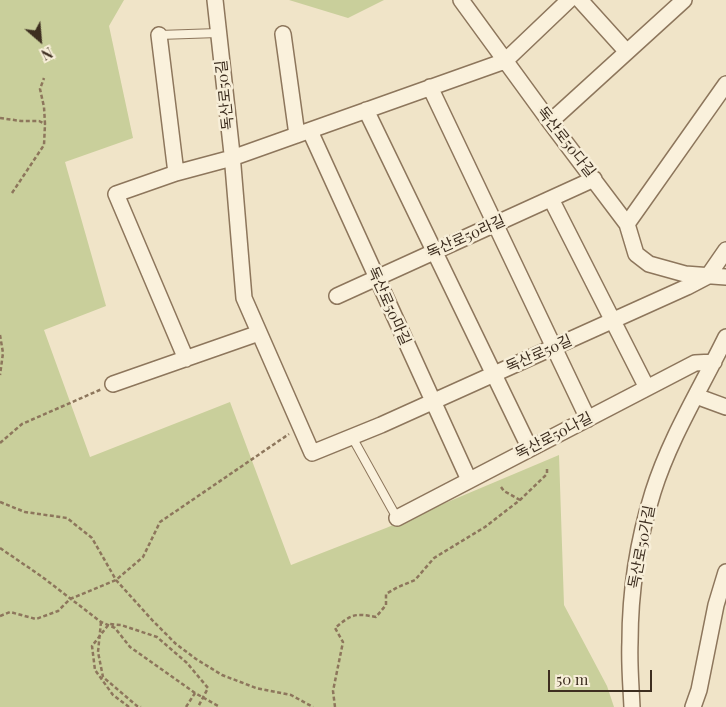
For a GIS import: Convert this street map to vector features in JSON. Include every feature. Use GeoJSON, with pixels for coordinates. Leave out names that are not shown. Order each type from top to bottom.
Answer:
{"type":"FeatureCollection","features":[{"type":"Feature","properties":{"kind":"street","name":"독산로50길"},"geometry":{"type":"LineString","coordinates":[[215,0],[232,158],[244,298],[312,453],[433,402],[708,276],[726,277]]}},
{"type":"Feature","properties":{"kind":"street","name":"독산로50다길"},"geometry":{"type":"LineString","coordinates":[[461,0],[627,224],[636,254],[649,264],[685,274],[708,276]]}},
{"type":"Feature","properties":{"kind":"street"},"geometry":{"type":"LineString","coordinates":[[186,359],[116,194],[176,173],[232,158],[505,61],[569,0]]}},
{"type":"Feature","properties":{"kind":"street"},"geometry":{"type":"LineString","coordinates":[[580,0],[627,52]]}},
{"type":"Feature","properties":{"kind":"street"},"geometry":{"type":"LineString","coordinates":[[550,122],[684,0]]}},
{"type":"Feature","properties":{"kind":"street","name":"독산로50마길"},"geometry":{"type":"LineString","coordinates":[[283,34],[304,133],[377,278],[469,480]]}},
{"type":"Feature","properties":{"kind":"street"},"geometry":{"type":"LineString","coordinates":[[159,35],[176,173]]}},
{"type":"Feature","properties":{"kind":"street"},"geometry":{"type":"LineString","coordinates":[[627,224],[726,84]]}},
{"type":"Feature","properties":{"kind":"street"},"geometry":{"type":"LineString","coordinates":[[430,88],[588,419]]}},
{"type":"Feature","properties":{"kind":"street"},"geometry":{"type":"LineString","coordinates":[[366,110],[530,449]]}},
{"type":"Feature","properties":{"kind":"street","name":"독산로50라길"},"geometry":{"type":"LineString","coordinates":[[337,296],[594,179]]}},
{"type":"Feature","properties":{"kind":"street"},"geometry":{"type":"LineString","coordinates":[[551,199],[646,388]]}},
{"type":"Feature","properties":{"kind":"street"},"geometry":{"type":"LineString","coordinates":[[708,276],[726,250]]}},
{"type":"Feature","properties":{"kind":"street"},"geometry":{"type":"LineString","coordinates":[[113,384],[259,333]]}},
{"type":"Feature","properties":{"kind":"street","name":"독산로50가길"},"geometry":{"type":"LineString","coordinates":[[632,707],[630,642],[632,604],[635,569],[642,530],[653,491],[664,463],[726,337]]}},
{"type":"Feature","properties":{"kind":"street","name":"독산로50나길"},"geometry":{"type":"LineString","coordinates":[[396,518],[695,363],[714,362]]}},
{"type":"Feature","properties":{"kind":"street"},"geometry":{"type":"LineString","coordinates":[[696,396],[726,407]]}},
{"type":"Feature","properties":{"kind":"street"},"geometry":{"type":"LineString","coordinates":[[693,707],[699,690],[716,605],[726,572]]}},
{"type":"Feature","properties":{"kind":"lane"},"geometry":{"type":"LineString","coordinates":[[159,35],[218,33]]}},
{"type":"Feature","properties":{"kind":"lane"},"geometry":{"type":"LineString","coordinates":[[352,437],[396,518]]}},
{"type":"Feature","properties":{"kind":"path"},"geometry":{"type":"LineString","coordinates":[[12,193],[44,145],[44,107],[40,89],[44,78]]}},
{"type":"Feature","properties":{"kind":"path"},"geometry":{"type":"LineString","coordinates":[[0,118],[21,122],[39,121],[45,124]]}},
{"type":"Feature","properties":{"kind":"path"},"geometry":{"type":"LineString","coordinates":[[0,335],[3,353],[0,375]]}},
{"type":"Feature","properties":{"kind":"path"},"geometry":{"type":"LineString","coordinates":[[0,443],[22,424],[113,384]]}},
{"type":"Feature","properties":{"kind":"path"},"geometry":{"type":"LineString","coordinates":[[0,616],[10,612],[36,619],[58,611],[70,599],[116,580],[143,557],[160,522],[300,427]]}},
{"type":"Feature","properties":{"kind":"path"},"geometry":{"type":"LineString","coordinates":[[335,707],[333,691],[344,642],[335,628],[358,614],[376,616],[386,605],[386,594],[415,580],[434,558],[485,527],[520,500],[547,474],[546,470]]}},
{"type":"Feature","properties":{"kind":"path"},"geometry":{"type":"LineString","coordinates":[[501,487],[504,491],[520,500]]}},
{"type":"Feature","properties":{"kind":"path"},"geometry":{"type":"LineString","coordinates":[[0,502],[24,512],[67,518],[92,538],[116,580],[176,644],[196,659],[222,675],[256,688],[291,695],[313,707]]}},
{"type":"Feature","properties":{"kind":"path"},"geometry":{"type":"LineString","coordinates":[[0,548],[41,576],[101,622],[115,628],[130,647],[195,693],[220,707]]}},
{"type":"Feature","properties":{"kind":"path"},"geometry":{"type":"LineString","coordinates":[[101,622],[98,652],[103,677],[141,707]]}},
{"type":"Feature","properties":{"kind":"path"},"geometry":{"type":"LineString","coordinates":[[129,707],[113,695],[95,670],[92,646],[107,625],[114,623],[157,637],[187,663],[208,688],[199,705],[205,707]]}},
{"type":"Feature","properties":{"kind":"path"},"geometry":{"type":"LineString","coordinates":[[186,707],[195,693]]}},
{"type":"Feature","properties":{"kind":"green space"},"geometry":{"type":"Polygon","coordinates":[[[0,0],[124,0],[109,26],[133,138],[65,162],[106,306],[44,330],[90,457],[230,402],[291,565],[386,528],[559,455],[564,605],[607,686],[614,707],[0,707],[0,0]]]}},
{"type":"Feature","properties":{"kind":"green space"},"geometry":{"type":"Polygon","coordinates":[[[289,0],[384,0],[348,18],[289,0]]]}}]}
